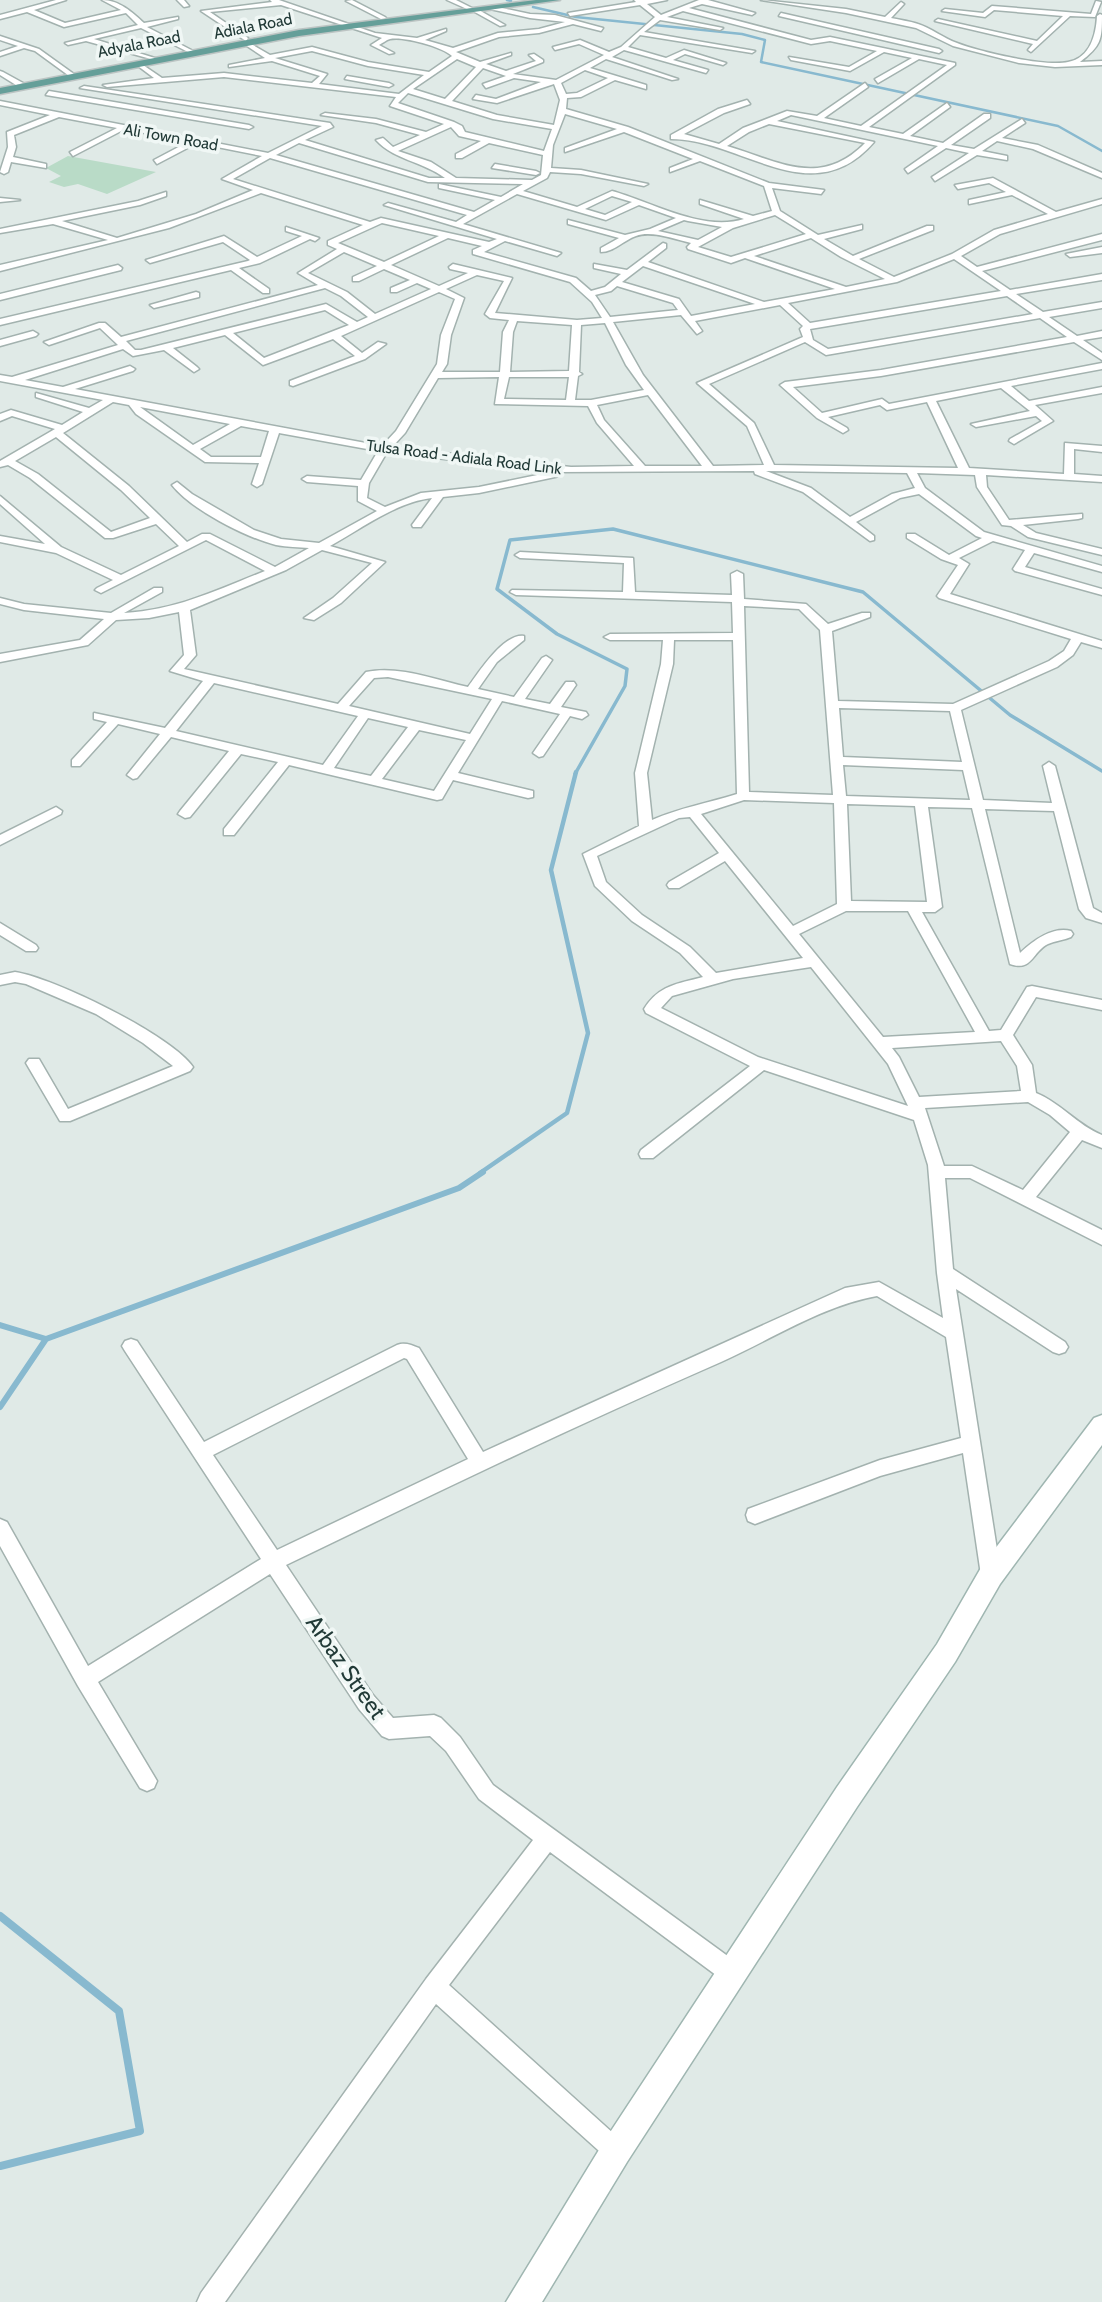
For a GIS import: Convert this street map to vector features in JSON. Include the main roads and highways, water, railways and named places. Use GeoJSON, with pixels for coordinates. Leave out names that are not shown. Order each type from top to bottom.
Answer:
{"type":"FeatureCollection","features":[{"type":"Feature","properties":{"kind":"main road"},"geometry":{"type":"LineString","coordinates":[[342,24],[533,0]]}},
{"type":"Feature","properties":{"kind":"main road","name":"Adiala Road"},"geometry":{"type":"LineString","coordinates":[[0,89],[140,65],[191,52],[342,24],[556,0]]}},
{"type":"Feature","properties":{"kind":"main road","name":"Adyala Road"},"geometry":{"type":"LineString","coordinates":[[0,89],[19,83],[153,60]]}},
{"type":"Feature","properties":{"kind":"main road"},"geometry":{"type":"LineString","coordinates":[[523,2302],[616,2151],[847,1797],[946,1653],[991,1575],[1102,1426]]}},
{"type":"Feature","properties":{"kind":"waterway"},"geometry":{"type":"LineString","coordinates":[[507,0],[511,1]]}},
{"type":"Feature","properties":{"kind":"waterway"},"geometry":{"type":"LineString","coordinates":[[533,7],[576,17],[742,34],[765,40],[761,62],[1058,126],[1102,151]]}},
{"type":"Feature","properties":{"kind":"waterway"},"geometry":{"type":"LineString","coordinates":[[576,772],[625,686],[627,669],[557,634],[497,589],[510,540],[613,529],[863,592],[1010,715],[1102,771]]}},
{"type":"Feature","properties":{"kind":"waterway"},"geometry":{"type":"LineString","coordinates":[[480,1173],[567,1113],[588,1033],[551,870],[576,772]]}},
{"type":"Feature","properties":{"kind":"waterway"},"geometry":{"type":"LineString","coordinates":[[46,1339],[459,1188],[483,1172]]}},
{"type":"Feature","properties":{"kind":"waterway"},"geometry":{"type":"LineString","coordinates":[[0,1325],[46,1339]]}},
{"type":"Feature","properties":{"kind":"waterway"},"geometry":{"type":"LineString","coordinates":[[0,1407],[46,1339]]}},
{"type":"Feature","properties":{"kind":"waterway"},"geometry":{"type":"LineString","coordinates":[[0,1916],[119,2011],[140,2131],[0,2166]]}}]}
